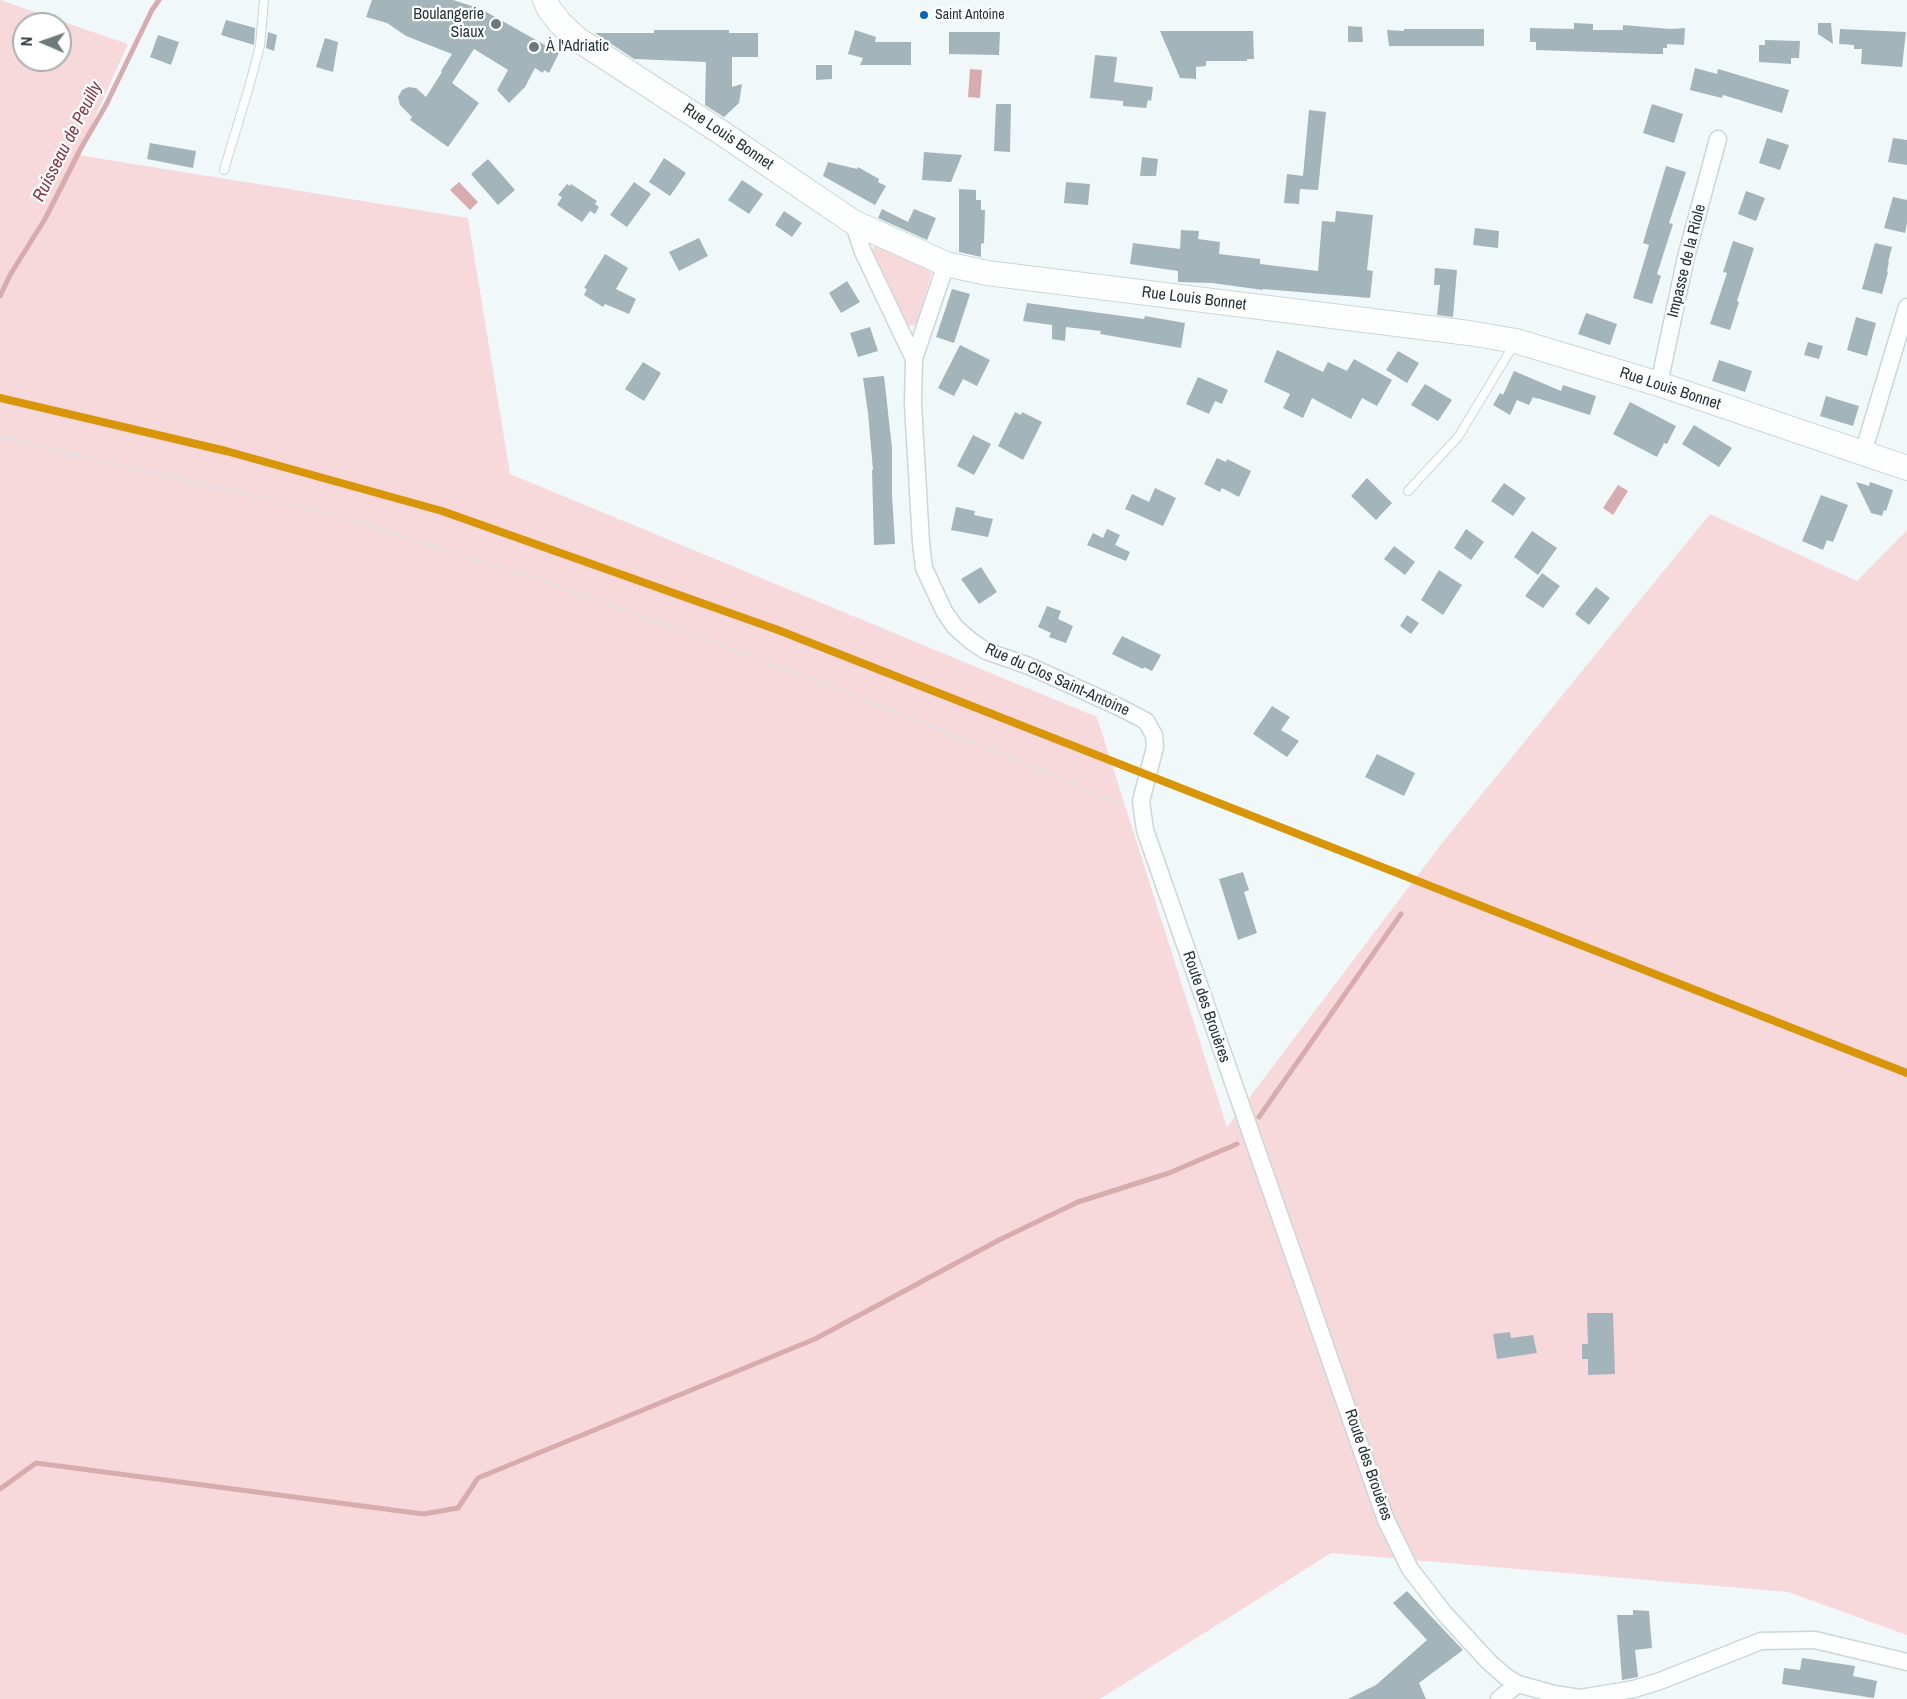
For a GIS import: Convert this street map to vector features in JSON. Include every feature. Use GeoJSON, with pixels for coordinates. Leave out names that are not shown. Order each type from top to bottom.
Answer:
{"type":"FeatureCollection","features":[{"type":"Feature","properties":{"kind":"street","name":"Rue Louis Bonnet"},"geometry":{"type":"LineString","coordinates":[[545,0],[560,23],[577,39],[853,222],[946,264],[987,273],[1469,333],[1516,341],[1659,384],[1907,468]]}},
{"type":"Feature","properties":{"kind":"street","name":"Impasse de la Riole"},"geometry":{"type":"LineString","coordinates":[[1659,384],[1686,257],[1718,139]]}},
{"type":"Feature","properties":{"kind":"street","name":"Rue du Clos Saint-Antoine"},"geometry":{"type":"LineString","coordinates":[[853,222],[863,252],[914,359]]}},
{"type":"Feature","properties":{"kind":"street","name":"Rue du Clos Saint-Antoine"},"geometry":{"type":"LineString","coordinates":[[946,264],[914,359],[913,404],[924,568],[944,611],[955,627],[986,651],[1029,666],[1146,721],[1154,735],[1155,747],[1141,801],[1143,822]]}},
{"type":"Feature","properties":{"kind":"street"},"geometry":{"type":"LineString","coordinates":[[1863,453],[1907,307]]}},
{"type":"Feature","properties":{"kind":"street","name":"Route des Brouères"},"geometry":{"type":"LineString","coordinates":[[1143,822],[1386,1520],[1410,1569],[1444,1613],[1505,1676],[1518,1684],[1554,1694],[1580,1698],[1634,1689],[1660,1681],[1761,1641],[1815,1640],[1907,1662]]}},
{"type":"Feature","properties":{"kind":"street"},"geometry":{"type":"LineString","coordinates":[[1498,1699],[1518,1684]]}},
{"type":"Feature","properties":{"kind":"lane"},"geometry":{"type":"LineString","coordinates":[[224,170],[260,46],[264,0]]}},
{"type":"Feature","properties":{"kind":"lane"},"geometry":{"type":"LineString","coordinates":[[1408,491],[1458,436],[1516,341]]}},
{"type":"Feature","properties":{"kind":"path"},"geometry":{"type":"LineString","coordinates":[[0,437],[335,515],[543,581],[755,657],[1042,770],[1143,822]]}},
{"type":"Feature","properties":{"kind":"shaded area"},"geometry":{"type":"Polygon","coordinates":[[[0,0],[35,12],[12,12],[12,72],[72,72],[72,25],[128,44],[78,155],[468,218],[510,474],[1097,717],[1227,1127],[1442,843],[1710,514],[1857,581],[1907,530],[1907,1635],[1788,1592],[1331,1553],[1100,1699],[0,1699],[0,0]]]}},
{"type":"Feature","properties":{"kind":"shaded area"},"geometry":{"type":"Polygon","coordinates":[[[970,69],[982,70],[980,98],[968,97],[970,69]]]}},
{"type":"Feature","properties":{"kind":"shaded area"},"geometry":{"type":"Polygon","coordinates":[[[459,182],[478,202],[470,210],[450,190],[459,182]]]}},
{"type":"Feature","properties":{"kind":"shaded area"},"geometry":{"type":"Polygon","coordinates":[[[875,245],[932,272],[917,323],[912,326],[907,325],[873,257],[872,249],[875,245]]]}},
{"type":"Feature","properties":{"kind":"shaded area"},"geometry":{"type":"Polygon","coordinates":[[[1618,485],[1628,491],[1613,515],[1603,508],[1618,485]]]}},
{"type":"Feature","properties":{"kind":"building"},"geometry":{"type":"Polygon","coordinates":[[[372,0],[453,0],[481,9],[559,53],[549,73],[544,70],[543,73],[535,68],[525,87],[509,103],[497,90],[508,70],[474,49],[452,83],[479,103],[448,147],[410,120],[412,117],[400,105],[398,97],[402,90],[408,87],[416,88],[426,97],[452,54],[406,36],[387,23],[366,17],[372,0]]]}},
{"type":"Feature","properties":{"kind":"building"},"geometry":{"type":"Polygon","coordinates":[[[226,20],[255,28],[254,45],[221,35],[226,20]]]}},
{"type":"Feature","properties":{"kind":"building"},"geometry":{"type":"Polygon","coordinates":[[[1574,23],[1593,24],[1593,30],[1623,30],[1623,25],[1685,28],[1684,45],[1667,44],[1667,48],[1663,48],[1663,54],[1654,54],[1536,50],[1536,42],[1530,42],[1530,28],[1574,29],[1574,23]]]}},
{"type":"Feature","properties":{"kind":"building"},"geometry":{"type":"Polygon","coordinates":[[[1818,23],[1831,23],[1833,44],[1818,34],[1818,23]]]}},
{"type":"Feature","properties":{"kind":"building"},"geometry":{"type":"Polygon","coordinates":[[[1348,26],[1362,27],[1363,42],[1348,42],[1348,26]]]}},
{"type":"Feature","properties":{"kind":"building"},"geometry":{"type":"Polygon","coordinates":[[[1404,29],[1484,29],[1484,46],[1389,46],[1387,30],[1404,31],[1404,29]]]}},
{"type":"Feature","properties":{"kind":"building"},"geometry":{"type":"Polygon","coordinates":[[[1840,29],[1906,32],[1902,67],[1861,64],[1862,49],[1854,49],[1854,45],[1839,44],[1840,29]]]}},
{"type":"Feature","properties":{"kind":"building"},"geometry":{"type":"Polygon","coordinates":[[[654,30],[729,30],[729,33],[758,33],[758,57],[732,57],[732,87],[742,84],[739,103],[724,117],[705,105],[706,62],[634,59],[595,33],[654,33],[654,30]]]}},
{"type":"Feature","properties":{"kind":"building"},"geometry":{"type":"Polygon","coordinates":[[[855,30],[876,37],[875,42],[911,42],[911,65],[860,65],[863,58],[848,54],[855,30]]]}},
{"type":"Feature","properties":{"kind":"building"},"geometry":{"type":"Polygon","coordinates":[[[1160,31],[1253,31],[1254,59],[1206,61],[1206,66],[1196,67],[1196,79],[1180,78],[1160,31]]]}},
{"type":"Feature","properties":{"kind":"building"},"geometry":{"type":"Polygon","coordinates":[[[268,32],[277,35],[274,51],[266,48],[268,32]]]}},
{"type":"Feature","properties":{"kind":"building"},"geometry":{"type":"Polygon","coordinates":[[[949,32],[1000,32],[999,55],[949,54],[949,32]]]}},
{"type":"Feature","properties":{"kind":"building"},"geometry":{"type":"Polygon","coordinates":[[[158,35],[179,42],[171,65],[150,57],[158,35]]]}},
{"type":"Feature","properties":{"kind":"building"},"geometry":{"type":"Polygon","coordinates":[[[325,38],[338,42],[333,72],[316,67],[325,38]]]}},
{"type":"Feature","properties":{"kind":"building"},"geometry":{"type":"Polygon","coordinates":[[[1765,40],[1800,41],[1799,58],[1791,58],[1791,64],[1759,62],[1759,45],[1765,45],[1765,40]]]}},
{"type":"Feature","properties":{"kind":"building"},"geometry":{"type":"Polygon","coordinates":[[[1095,55],[1117,57],[1114,82],[1153,87],[1151,101],[1148,100],[1146,108],[1123,106],[1123,101],[1090,98],[1095,55]]]}},
{"type":"Feature","properties":{"kind":"building"},"geometry":{"type":"Polygon","coordinates":[[[816,65],[832,65],[832,79],[816,80],[816,65]]]}},
{"type":"Feature","properties":{"kind":"building"},"geometry":{"type":"Polygon","coordinates":[[[1695,68],[1717,74],[1718,69],[1789,90],[1782,113],[1723,95],[1722,98],[1690,90],[1695,68]]]}},
{"type":"Feature","properties":{"kind":"building"},"geometry":{"type":"Polygon","coordinates":[[[996,104],[1011,104],[1010,152],[994,151],[996,104]]]}},
{"type":"Feature","properties":{"kind":"building"},"geometry":{"type":"Polygon","coordinates":[[[1652,104],[1683,114],[1674,143],[1643,133],[1652,104]]]}},
{"type":"Feature","properties":{"kind":"building"},"geometry":{"type":"Polygon","coordinates":[[[1309,110],[1326,112],[1318,190],[1300,189],[1299,204],[1284,203],[1287,174],[1303,176],[1309,110]]]}},
{"type":"Feature","properties":{"kind":"building"},"geometry":{"type":"Polygon","coordinates":[[[1767,138],[1789,145],[1780,170],[1759,163],[1767,138]]]}},
{"type":"Feature","properties":{"kind":"building"},"geometry":{"type":"Polygon","coordinates":[[[1893,138],[1907,140],[1907,165],[1888,162],[1893,138]]]}},
{"type":"Feature","properties":{"kind":"building"},"geometry":{"type":"Polygon","coordinates":[[[150,143],[196,151],[193,168],[147,159],[150,143]]]}},
{"type":"Feature","properties":{"kind":"building"},"geometry":{"type":"Polygon","coordinates":[[[924,152],[962,155],[951,182],[922,180],[924,152]]]}},
{"type":"Feature","properties":{"kind":"building"},"geometry":{"type":"Polygon","coordinates":[[[1142,157],[1158,159],[1156,176],[1140,176],[1142,157]]]}},
{"type":"Feature","properties":{"kind":"building"},"geometry":{"type":"Polygon","coordinates":[[[664,158],[686,173],[670,196],[649,182],[664,158]]]}},
{"type":"Feature","properties":{"kind":"building"},"geometry":{"type":"Polygon","coordinates":[[[488,159],[515,190],[498,205],[471,174],[488,159]]]}},
{"type":"Feature","properties":{"kind":"building"},"geometry":{"type":"Polygon","coordinates":[[[828,162],[857,169],[858,167],[879,179],[878,182],[886,186],[875,205],[823,176],[828,162]]]}},
{"type":"Feature","properties":{"kind":"building"},"geometry":{"type":"Polygon","coordinates":[[[1666,166],[1686,172],[1669,223],[1673,224],[1657,274],[1661,276],[1652,304],[1633,298],[1649,245],[1643,243],[1666,166]]]}},
{"type":"Feature","properties":{"kind":"building"},"geometry":{"type":"Polygon","coordinates":[[[742,180],[763,194],[749,214],[728,200],[742,180]]]}},
{"type":"Feature","properties":{"kind":"building"},"geometry":{"type":"Polygon","coordinates":[[[634,182],[651,194],[627,227],[610,215],[634,182]]]}},
{"type":"Feature","properties":{"kind":"building"},"geometry":{"type":"Polygon","coordinates":[[[1066,182],[1090,184],[1088,205],[1064,203],[1066,182]]]}},
{"type":"Feature","properties":{"kind":"building"},"geometry":{"type":"Polygon","coordinates":[[[567,184],[570,186],[571,184],[597,201],[595,204],[599,207],[595,214],[590,211],[582,222],[557,205],[562,197],[558,195],[567,184]]]}},
{"type":"Feature","properties":{"kind":"building"},"geometry":{"type":"Polygon","coordinates":[[[959,189],[976,190],[976,200],[981,200],[981,210],[985,210],[984,243],[981,244],[981,257],[959,252],[959,189]]]}},
{"type":"Feature","properties":{"kind":"building"},"geometry":{"type":"Polygon","coordinates":[[[1746,191],[1765,198],[1756,221],[1738,214],[1746,191]]]}},
{"type":"Feature","properties":{"kind":"building"},"geometry":{"type":"Polygon","coordinates":[[[1893,197],[1907,200],[1905,233],[1884,228],[1893,197]]]}},
{"type":"Feature","properties":{"kind":"building"},"geometry":{"type":"Polygon","coordinates":[[[882,209],[908,222],[914,209],[936,218],[927,240],[878,218],[882,209]]]}},
{"type":"Feature","properties":{"kind":"building"},"geometry":{"type":"Polygon","coordinates":[[[784,211],[802,223],[792,237],[775,225],[784,211]]]}},
{"type":"Feature","properties":{"kind":"building"},"geometry":{"type":"Polygon","coordinates":[[[1336,211],[1373,215],[1367,270],[1373,271],[1370,298],[1263,290],[1212,283],[1178,282],[1178,271],[1130,264],[1133,243],[1180,249],[1181,230],[1199,231],[1198,239],[1220,242],[1219,254],[1260,259],[1260,264],[1318,271],[1322,221],[1335,222],[1336,211]]]}},
{"type":"Feature","properties":{"kind":"building"},"geometry":{"type":"Polygon","coordinates":[[[1475,228],[1499,231],[1498,248],[1473,245],[1475,228]]]}},
{"type":"Feature","properties":{"kind":"building"},"geometry":{"type":"Polygon","coordinates":[[[699,238],[708,256],[679,271],[669,252],[699,238]]]}},
{"type":"Feature","properties":{"kind":"building"},"geometry":{"type":"Polygon","coordinates":[[[1733,241],[1754,248],[1730,330],[1710,324],[1727,273],[1723,272],[1733,241]]]}},
{"type":"Feature","properties":{"kind":"building"},"geometry":{"type":"Polygon","coordinates":[[[1875,243],[1892,247],[1882,294],[1862,289],[1875,243]]]}},
{"type":"Feature","properties":{"kind":"building"},"geometry":{"type":"Polygon","coordinates":[[[605,254],[628,268],[616,289],[636,299],[629,314],[605,304],[603,307],[584,295],[587,289],[584,288],[605,254]]]}},
{"type":"Feature","properties":{"kind":"building"},"geometry":{"type":"Polygon","coordinates":[[[1435,268],[1457,270],[1453,317],[1437,315],[1440,285],[1434,285],[1435,268]]]}},
{"type":"Feature","properties":{"kind":"building"},"geometry":{"type":"Polygon","coordinates":[[[847,281],[860,302],[841,313],[829,293],[847,281]]]}},
{"type":"Feature","properties":{"kind":"building"},"geometry":{"type":"Polygon","coordinates":[[[952,289],[970,294],[954,343],[936,337],[952,289]]]}},
{"type":"Feature","properties":{"kind":"building"},"geometry":{"type":"Polygon","coordinates":[[[1027,303],[1144,319],[1145,316],[1185,323],[1181,348],[1100,334],[1101,331],[1066,327],[1065,341],[1052,339],[1052,325],[1023,321],[1027,303]]]}},
{"type":"Feature","properties":{"kind":"building"},"geometry":{"type":"Polygon","coordinates":[[[1586,313],[1617,324],[1610,345],[1578,334],[1586,313]]]}},
{"type":"Feature","properties":{"kind":"building"},"geometry":{"type":"Polygon","coordinates":[[[1856,317],[1876,323],[1867,356],[1847,350],[1856,317]]]}},
{"type":"Feature","properties":{"kind":"building"},"geometry":{"type":"Polygon","coordinates":[[[870,327],[878,351],[858,357],[850,333],[870,327]]]}},
{"type":"Feature","properties":{"kind":"building"},"geometry":{"type":"Polygon","coordinates":[[[1808,342],[1823,346],[1819,359],[1804,355],[1808,342]]]}},
{"type":"Feature","properties":{"kind":"building"},"geometry":{"type":"Polygon","coordinates":[[[960,345],[990,360],[977,386],[963,379],[954,396],[938,388],[960,345]]]}},
{"type":"Feature","properties":{"kind":"building"},"geometry":{"type":"Polygon","coordinates":[[[1277,350],[1323,372],[1328,362],[1347,371],[1354,359],[1392,380],[1377,406],[1362,398],[1351,419],[1312,398],[1303,418],[1283,408],[1290,394],[1264,382],[1277,350]]]}},
{"type":"Feature","properties":{"kind":"building"},"geometry":{"type":"Polygon","coordinates":[[[1398,351],[1419,363],[1407,383],[1386,370],[1398,351]]]}},
{"type":"Feature","properties":{"kind":"building"},"geometry":{"type":"Polygon","coordinates":[[[1719,360],[1752,371],[1745,392],[1712,381],[1719,360]]]}},
{"type":"Feature","properties":{"kind":"building"},"geometry":{"type":"Polygon","coordinates":[[[643,362],[661,373],[644,401],[625,389],[643,362]]]}},
{"type":"Feature","properties":{"kind":"building"},"geometry":{"type":"Polygon","coordinates":[[[1514,371],[1561,391],[1563,385],[1596,396],[1590,415],[1533,397],[1529,405],[1517,400],[1510,415],[1493,405],[1500,393],[1503,395],[1514,371]]]}},
{"type":"Feature","properties":{"kind":"building"},"geometry":{"type":"Polygon","coordinates":[[[884,376],[892,448],[895,544],[874,545],[873,470],[863,378],[884,376]]]}},
{"type":"Feature","properties":{"kind":"building"},"geometry":{"type":"Polygon","coordinates":[[[1198,377],[1228,390],[1222,404],[1215,401],[1209,414],[1186,404],[1198,377]]]}},
{"type":"Feature","properties":{"kind":"building"},"geometry":{"type":"Polygon","coordinates":[[[1425,384],[1452,400],[1438,421],[1411,405],[1425,384]]]}},
{"type":"Feature","properties":{"kind":"building"},"geometry":{"type":"Polygon","coordinates":[[[1826,396],[1859,406],[1853,426],[1820,416],[1826,396]]]}},
{"type":"Feature","properties":{"kind":"building"},"geometry":{"type":"Polygon","coordinates":[[[1630,402],[1676,426],[1657,457],[1613,434],[1630,402]]]}},
{"type":"Feature","properties":{"kind":"building"},"geometry":{"type":"Polygon","coordinates":[[[1015,412],[1021,415],[1022,412],[1042,422],[1023,460],[998,446],[1015,412]]]}},
{"type":"Feature","properties":{"kind":"building"},"geometry":{"type":"Polygon","coordinates":[[[1694,425],[1732,448],[1719,467],[1682,444],[1694,425]]]}},
{"type":"Feature","properties":{"kind":"building"},"geometry":{"type":"Polygon","coordinates":[[[973,435],[991,444],[974,475],[957,466],[973,435]]]}},
{"type":"Feature","properties":{"kind":"building"},"geometry":{"type":"Polygon","coordinates":[[[1217,458],[1226,462],[1227,459],[1251,471],[1239,497],[1222,488],[1220,492],[1204,484],[1217,458]]]}},
{"type":"Feature","properties":{"kind":"building"},"geometry":{"type":"Polygon","coordinates":[[[1367,478],[1392,503],[1376,520],[1351,496],[1367,478]]]}},
{"type":"Feature","properties":{"kind":"building"},"geometry":{"type":"Polygon","coordinates":[[[1856,482],[1869,486],[1870,482],[1893,490],[1882,516],[1871,513],[1856,482]]]}},
{"type":"Feature","properties":{"kind":"building"},"geometry":{"type":"Polygon","coordinates":[[[1504,483],[1526,498],[1513,516],[1491,501],[1504,483]]]}},
{"type":"Feature","properties":{"kind":"building"},"geometry":{"type":"Polygon","coordinates":[[[1155,488],[1176,498],[1163,526],[1125,509],[1132,494],[1149,502],[1155,488]]]}},
{"type":"Feature","properties":{"kind":"building"},"geometry":{"type":"Polygon","coordinates":[[[1821,495],[1848,505],[1833,542],[1827,540],[1823,550],[1802,541],[1821,495]]]}},
{"type":"Feature","properties":{"kind":"building"},"geometry":{"type":"Polygon","coordinates":[[[956,507],[975,511],[974,515],[993,519],[988,537],[951,530],[956,507]]]}},
{"type":"Feature","properties":{"kind":"building"},"geometry":{"type":"Polygon","coordinates":[[[1107,529],[1120,535],[1115,545],[1130,552],[1126,561],[1087,545],[1093,533],[1103,538],[1107,529]]]}},
{"type":"Feature","properties":{"kind":"building"},"geometry":{"type":"Polygon","coordinates":[[[1466,529],[1484,542],[1471,560],[1454,548],[1466,529]]]}},
{"type":"Feature","properties":{"kind":"building"},"geometry":{"type":"Polygon","coordinates":[[[1532,531],[1557,548],[1538,575],[1514,557],[1532,531]]]}},
{"type":"Feature","properties":{"kind":"building"},"geometry":{"type":"Polygon","coordinates":[[[1394,546],[1415,562],[1405,575],[1384,559],[1394,546]]]}},
{"type":"Feature","properties":{"kind":"building"},"geometry":{"type":"Polygon","coordinates":[[[981,567],[997,592],[979,604],[961,579],[981,567]]]}},
{"type":"Feature","properties":{"kind":"building"},"geometry":{"type":"Polygon","coordinates":[[[1439,570],[1462,585],[1443,615],[1421,600],[1439,570]]]}},
{"type":"Feature","properties":{"kind":"building"},"geometry":{"type":"Polygon","coordinates":[[[1542,573],[1560,586],[1543,608],[1525,596],[1542,573]]]}},
{"type":"Feature","properties":{"kind":"building"},"geometry":{"type":"Polygon","coordinates":[[[1596,587],[1610,598],[1589,625],[1575,614],[1596,587]]]}},
{"type":"Feature","properties":{"kind":"building"},"geometry":{"type":"Polygon","coordinates":[[[1047,606],[1061,611],[1058,619],[1073,626],[1066,643],[1049,637],[1051,633],[1038,627],[1047,606]]]}},
{"type":"Feature","properties":{"kind":"building"},"geometry":{"type":"Polygon","coordinates":[[[1407,615],[1419,623],[1411,634],[1400,626],[1407,615]]]}},
{"type":"Feature","properties":{"kind":"building"},"geometry":{"type":"Polygon","coordinates":[[[1122,636],[1161,655],[1152,671],[1112,654],[1122,636]]]}},
{"type":"Feature","properties":{"kind":"building"},"geometry":{"type":"Polygon","coordinates":[[[1272,706],[1290,717],[1281,730],[1299,741],[1287,757],[1253,734],[1272,706]]]}},
{"type":"Feature","properties":{"kind":"building"},"geometry":{"type":"Polygon","coordinates":[[[1377,754],[1415,773],[1404,796],[1365,777],[1377,754]]]}},
{"type":"Feature","properties":{"kind":"building"},"geometry":{"type":"Polygon","coordinates":[[[1243,872],[1249,890],[1244,892],[1257,933],[1238,940],[1219,879],[1243,872]]]}},
{"type":"Feature","properties":{"kind":"building"},"geometry":{"type":"Polygon","coordinates":[[[1587,1313],[1613,1313],[1615,1374],[1588,1375],[1588,1359],[1582,1359],[1582,1344],[1588,1344],[1587,1313]]]}},
{"type":"Feature","properties":{"kind":"building"},"geometry":{"type":"Polygon","coordinates":[[[1510,1332],[1511,1338],[1533,1335],[1537,1353],[1497,1359],[1493,1334],[1510,1332]]]}},
{"type":"Feature","properties":{"kind":"building"},"geometry":{"type":"Polygon","coordinates":[[[1407,1591],[1463,1650],[1419,1683],[1426,1699],[1348,1699],[1376,1685],[1427,1640],[1393,1603],[1407,1591]]]}},
{"type":"Feature","properties":{"kind":"building"},"geometry":{"type":"Polygon","coordinates":[[[1633,1610],[1649,1611],[1652,1648],[1635,1650],[1638,1677],[1622,1680],[1617,1615],[1633,1615],[1633,1610]]]}},
{"type":"Feature","properties":{"kind":"building"},"geometry":{"type":"Polygon","coordinates":[[[1802,1658],[1855,1666],[1853,1676],[1877,1681],[1874,1698],[1782,1684],[1784,1668],[1800,1670],[1802,1658]]]}},
{"type":"Feature","properties":{"kind":"waterway","name":"Ruisseau de Peuilly"},"geometry":{"type":"LineString","coordinates":[[0,296],[10,275],[45,219],[159,0]]}},
{"type":"Feature","properties":{"kind":"waterway"},"geometry":{"type":"LineString","coordinates":[[1259,1117],[1401,914]]}},
{"type":"Feature","properties":{"kind":"waterway"},"geometry":{"type":"LineString","coordinates":[[0,1489],[36,1463],[423,1514],[458,1508],[478,1478],[815,1339],[999,1240],[1078,1202],[1169,1173],[1237,1144]]}},
{"type":"Feature","properties":{"kind":"transit line"},"geometry":{"type":"LineString","coordinates":[[0,398],[226,451],[442,511],[778,630],[1907,1073]]}},
{"type":"Feature","properties":{"kind":"place","name":"Saint Antoine"},"geometry":{"type":"Point","coordinates":[924,15]}},
{"type":"Feature","properties":{"kind":"place","name":"Boulangerie Siaux"},"geometry":{"type":"Point","coordinates":[496,24]}},
{"type":"Feature","properties":{"kind":"place","name":"À l'Adriatic"},"geometry":{"type":"Point","coordinates":[534,47]}}]}
